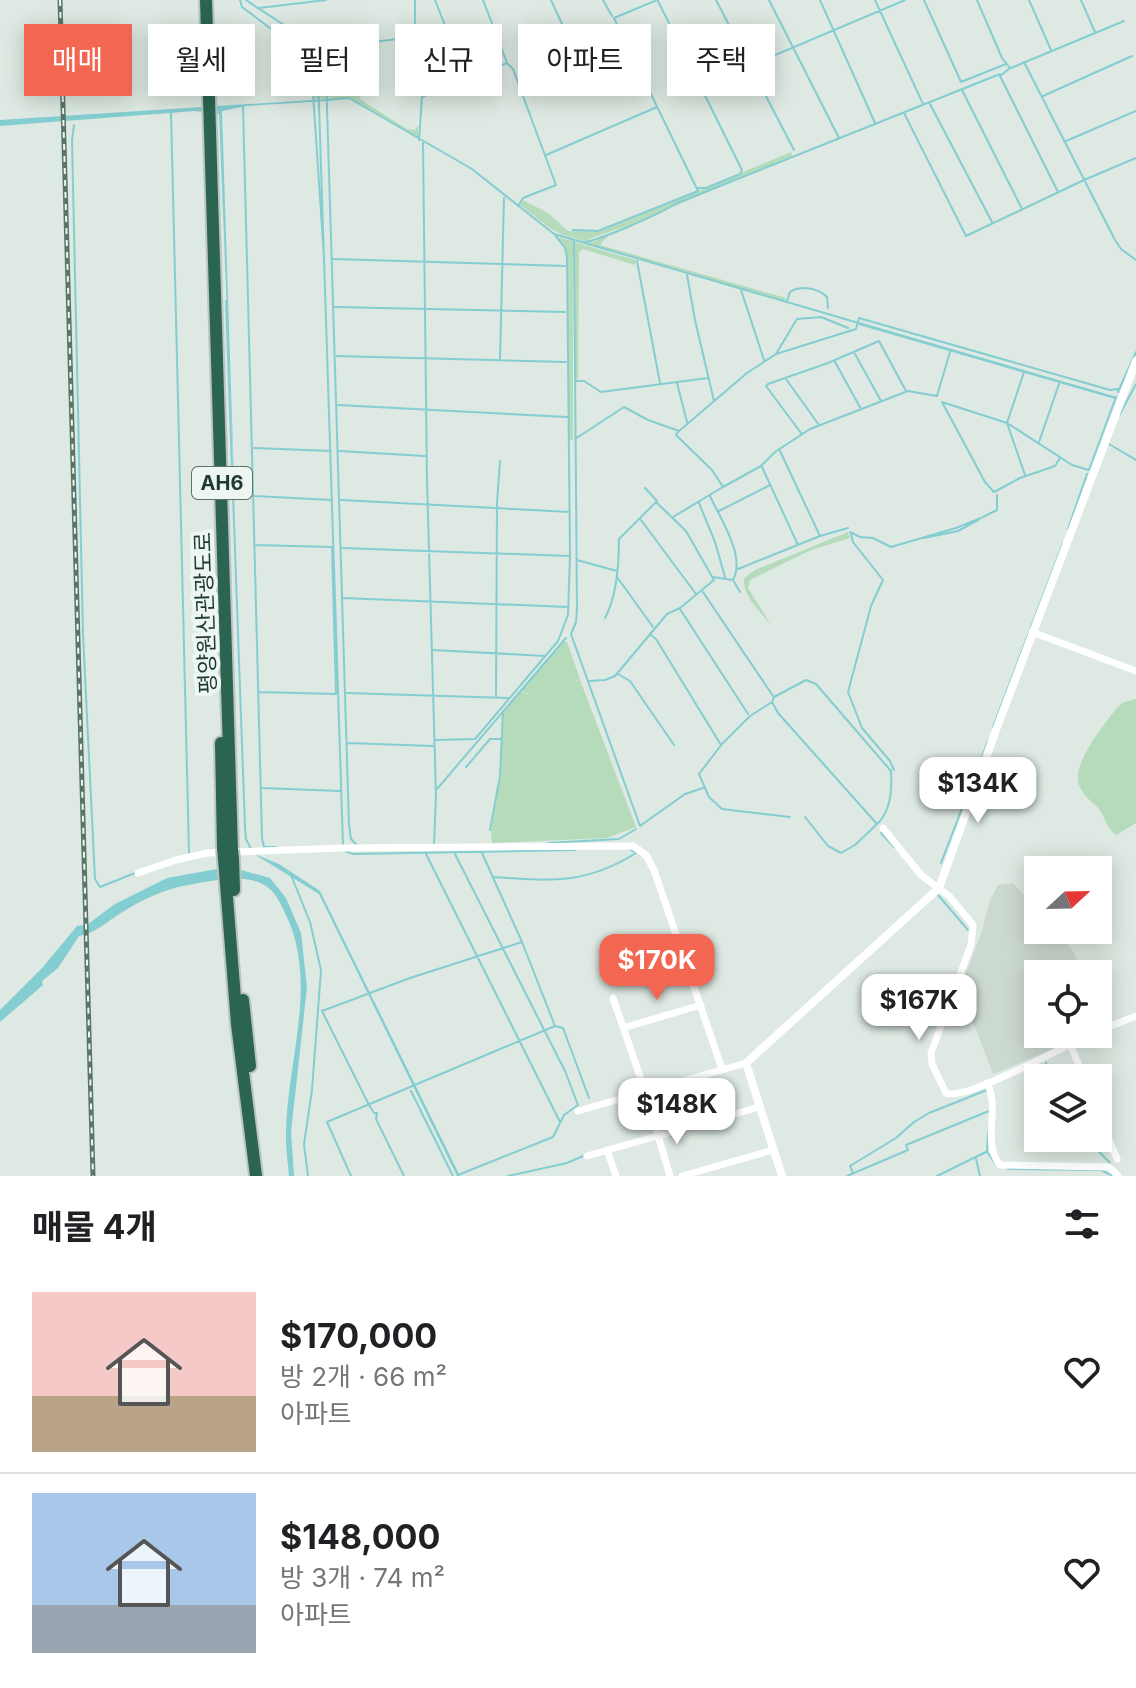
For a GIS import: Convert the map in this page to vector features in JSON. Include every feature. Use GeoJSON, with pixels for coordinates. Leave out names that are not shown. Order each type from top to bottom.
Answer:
{"type":"FeatureCollection","features":[{"type":"Feature","properties":{"kind":"highway","name":"평양원산관광도로"},"geometry":{"type":"LineString","coordinates":[[204,0],[229,885],[263,1176]]}},
{"type":"Feature","properties":{"kind":"highway"},"geometry":{"type":"LineString","coordinates":[[229,885],[237,1024],[256,1176]]}},
{"type":"Feature","properties":{"kind":"street"},"geometry":{"type":"LineString","coordinates":[[578,1111],[746,1063],[939,888],[1032,632],[1136,361]]}},
{"type":"Feature","properties":{"kind":"street"},"geometry":{"type":"LineString","coordinates":[[1032,632],[1136,671]]}},
{"type":"Feature","properties":{"kind":"street"},"geometry":{"type":"LineString","coordinates":[[883,828],[921,875],[939,888],[973,925],[974,931],[931,1053],[932,1064],[948,1095],[955,1096],[987,1083],[1061,1048]]}},
{"type":"Feature","properties":{"kind":"street"},"geometry":{"type":"LineString","coordinates":[[138,873],[212,852],[633,846],[646,855],[654,870],[722,1069]]}},
{"type":"Feature","properties":{"kind":"street"},"geometry":{"type":"LineString","coordinates":[[613,998],[670,1176]]}},
{"type":"Feature","properties":{"kind":"street"},"geometry":{"type":"LineString","coordinates":[[623,1028],[701,1005]]}},
{"type":"Feature","properties":{"kind":"street"},"geometry":{"type":"LineString","coordinates":[[1112,1025],[1136,1016]]}},
{"type":"Feature","properties":{"kind":"street"},"geometry":{"type":"LineString","coordinates":[[746,1063],[782,1176]]}},
{"type":"Feature","properties":{"kind":"street"},"geometry":{"type":"LineString","coordinates":[[987,1083],[994,1104],[991,1145],[1000,1165],[1109,1167],[1118,1176]]}},
{"type":"Feature","properties":{"kind":"street"},"geometry":{"type":"LineString","coordinates":[[587,1156],[759,1107]]}},
{"type":"Feature","properties":{"kind":"street"},"geometry":{"type":"LineString","coordinates":[[1112,1147],[1117,1159]]}},
{"type":"Feature","properties":{"kind":"street"},"geometry":{"type":"LineString","coordinates":[[607,1150],[616,1176]]}},
{"type":"Feature","properties":{"kind":"street"},"geometry":{"type":"LineString","coordinates":[[682,1176],[773,1150]]}},
{"type":"Feature","properties":{"kind":"shaded area"},"geometry":{"type":"Polygon","coordinates":[[[1013,883],[1024,895],[1024,944],[1068,944],[1077,960],[1024,960],[1024,1048],[1054,1048],[993,1074],[960,988],[998,885],[1013,883]]]}},
{"type":"Feature","properties":{"kind":"green space"},"geometry":{"type":"Polygon","coordinates":[[[314,96],[359,96],[407,129],[415,130],[418,125],[418,138],[351,98],[314,99],[314,96]]]}},
{"type":"Feature","properties":{"kind":"green space"},"geometry":{"type":"Polygon","coordinates":[[[791,152],[792,156],[640,221],[584,241],[551,229],[520,205],[523,200],[548,213],[568,231],[599,232],[791,152]]]}},
{"type":"Feature","properties":{"kind":"green space"},"geometry":{"type":"Polygon","coordinates":[[[609,235],[600,245],[786,298],[785,301],[585,243],[609,235]]]}},
{"type":"Feature","properties":{"kind":"green space"},"geometry":{"type":"Polygon","coordinates":[[[557,237],[573,241],[573,440],[569,440],[567,257],[565,246],[557,237]]]}},
{"type":"Feature","properties":{"kind":"green space"},"geometry":{"type":"Polygon","coordinates":[[[574,242],[636,260],[635,265],[583,249],[579,252],[578,379],[575,380],[574,242]]]}},
{"type":"Feature","properties":{"kind":"green space"},"geometry":{"type":"Polygon","coordinates":[[[848,532],[850,538],[811,550],[750,580],[748,588],[771,625],[749,597],[744,578],[755,570],[848,532]]]}},
{"type":"Feature","properties":{"kind":"green space"},"geometry":{"type":"Polygon","coordinates":[[[567,642],[580,679],[572,682],[580,680],[636,827],[607,838],[492,843],[504,711],[520,692],[531,695],[521,691],[567,642]]]}},
{"type":"Feature","properties":{"kind":"green space"},"geometry":{"type":"Polygon","coordinates":[[[1136,699],[1136,823],[1116,835],[1083,792],[1078,776],[1084,756],[1104,724],[1122,703],[1136,699]]]}},
{"type":"Feature","properties":{"kind":"water"},"geometry":{"type":"Polygon","coordinates":[[[327,99],[222,111],[235,511],[219,114],[195,111],[0,126],[0,120],[327,99]]]}},
{"type":"Feature","properties":{"kind":"water"},"geometry":{"type":"Polygon","coordinates":[[[859,322],[1117,397],[1115,399],[859,325],[859,322]]]}},
{"type":"Feature","properties":{"kind":"water"},"geometry":{"type":"Polygon","coordinates":[[[254,854],[279,864],[320,891],[460,1176],[457,1176],[319,894],[254,854]]]}},
{"type":"Feature","properties":{"kind":"water"},"geometry":{"type":"Polygon","coordinates":[[[217,869],[241,870],[270,878],[286,898],[301,933],[307,987],[291,1132],[294,1176],[289,1176],[286,1139],[301,995],[300,966],[295,938],[284,911],[266,886],[248,879],[217,880],[179,887],[145,899],[96,930],[79,936],[58,968],[42,981],[43,985],[0,1022],[0,1010],[43,967],[77,926],[88,924],[115,904],[167,878],[217,869]]]}},
{"type":"Feature","properties":{"kind":"waterway"},"geometry":{"type":"LineString","coordinates":[[240,0],[242,7],[312,60],[318,74],[343,845]]}},
{"type":"Feature","properties":{"kind":"waterway"},"geometry":{"type":"LineString","coordinates":[[246,0],[305,41],[314,51],[326,75],[349,825],[351,839],[357,845]]}},
{"type":"Feature","properties":{"kind":"waterway"},"geometry":{"type":"LineString","coordinates":[[259,8],[326,0]]}},
{"type":"Feature","properties":{"kind":"waterway"},"geometry":{"type":"LineString","coordinates":[[379,41],[415,37],[415,0]]}},
{"type":"Feature","properties":{"kind":"waterway"},"geometry":{"type":"LineString","coordinates":[[435,0],[444,24]]}},
{"type":"Feature","properties":{"kind":"waterway"},"geometry":{"type":"LineString","coordinates":[[419,140],[422,97],[507,63],[483,0]]}},
{"type":"Feature","properties":{"kind":"waterway"},"geometry":{"type":"LineString","coordinates":[[551,0],[562,24]]}},
{"type":"Feature","properties":{"kind":"waterway"},"geometry":{"type":"LineString","coordinates":[[603,0],[612,16]]}},
{"type":"Feature","properties":{"kind":"waterway"},"geometry":{"type":"LineString","coordinates":[[573,230],[598,231],[698,191],[614,18],[657,0]]}},
{"type":"Feature","properties":{"kind":"waterway"},"geometry":{"type":"LineString","coordinates":[[716,0],[794,150]]}},
{"type":"Feature","properties":{"kind":"waterway"},"geometry":{"type":"LineString","coordinates":[[769,0],[839,138]]}},
{"type":"Feature","properties":{"kind":"waterway"},"geometry":{"type":"LineString","coordinates":[[820,0],[875,123]]}},
{"type":"Feature","properties":{"kind":"waterway"},"geometry":{"type":"LineString","coordinates":[[875,0],[923,104]]}},
{"type":"Feature","properties":{"kind":"waterway"},"geometry":{"type":"LineString","coordinates":[[775,55],[905,0]]}},
{"type":"Feature","properties":{"kind":"waterway"},"geometry":{"type":"LineString","coordinates":[[924,0],[961,82],[1006,64]]}},
{"type":"Feature","properties":{"kind":"waterway"},"geometry":{"type":"LineString","coordinates":[[977,0],[1002,58],[1010,68],[1000,76],[1058,192]]}},
{"type":"Feature","properties":{"kind":"waterway"},"geometry":{"type":"LineString","coordinates":[[1029,0],[1051,50]]}},
{"type":"Feature","properties":{"kind":"waterway"},"geometry":{"type":"LineString","coordinates":[[1081,0],[1095,32]]}},
{"type":"Feature","properties":{"kind":"waterway"},"geometry":{"type":"LineString","coordinates":[[658,1],[742,170],[740,174],[706,188],[697,188]]}},
{"type":"Feature","properties":{"kind":"waterway"},"geometry":{"type":"LineString","coordinates":[[1011,68],[1124,21]]}},
{"type":"Feature","properties":{"kind":"waterway"},"geometry":{"type":"LineString","coordinates":[[1043,96],[1132,56]]}},
{"type":"Feature","properties":{"kind":"waterway"},"geometry":{"type":"LineString","coordinates":[[1024,62],[1115,240],[1136,260]]}},
{"type":"Feature","properties":{"kind":"waterway"},"geometry":{"type":"LineString","coordinates":[[508,64],[513,69],[556,185],[523,198],[518,206]]}},
{"type":"Feature","properties":{"kind":"waterway"},"geometry":{"type":"LineString","coordinates":[[585,242],[1000,74]]}},
{"type":"Feature","properties":{"kind":"waterway"},"geometry":{"type":"LineString","coordinates":[[962,90],[1022,209]]}},
{"type":"Feature","properties":{"kind":"waterway"},"geometry":{"type":"LineString","coordinates":[[313,96],[324,257]]}},
{"type":"Feature","properties":{"kind":"waterway"},"geometry":{"type":"LineString","coordinates":[[327,100],[349,98],[472,169],[554,234],[862,324]]}},
{"type":"Feature","properties":{"kind":"waterway"},"geometry":{"type":"LineString","coordinates":[[930,104],[992,222]]}},
{"type":"Feature","properties":{"kind":"waterway"},"geometry":{"type":"LineString","coordinates":[[243,107],[262,838],[264,847],[276,847]]}},
{"type":"Feature","properties":{"kind":"waterway"},"geometry":{"type":"LineString","coordinates":[[546,155],[657,107]]}},
{"type":"Feature","properties":{"kind":"waterway"},"geometry":{"type":"LineString","coordinates":[[1066,141],[1136,111]]}},
{"type":"Feature","properties":{"kind":"waterway"},"geometry":{"type":"LineString","coordinates":[[171,112],[189,853]]}},
{"type":"Feature","properties":{"kind":"waterway"},"geometry":{"type":"LineString","coordinates":[[904,113],[966,236],[1136,158]]}},
{"type":"Feature","properties":{"kind":"waterway"},"geometry":{"type":"LineString","coordinates":[[74,125],[83,635],[95,879],[100,887],[135,873]]}},
{"type":"Feature","properties":{"kind":"waterway"},"geometry":{"type":"LineString","coordinates":[[423,143],[427,480],[436,795],[434,844]]}},
{"type":"Feature","properties":{"kind":"waterway"},"geometry":{"type":"LineString","coordinates":[[500,359],[504,198]]}},
{"type":"Feature","properties":{"kind":"waterway"},"geometry":{"type":"LineString","coordinates":[[435,740],[475,739],[558,641],[568,615],[567,257],[565,248],[555,235]]}},
{"type":"Feature","properties":{"kind":"waterway"},"geometry":{"type":"LineString","coordinates":[[574,241],[577,609],[571,634],[640,826],[685,794],[703,788]]}},
{"type":"Feature","properties":{"kind":"waterway"},"geometry":{"type":"LineString","coordinates":[[333,259],[565,266]]}},
{"type":"Feature","properties":{"kind":"waterway"},"geometry":{"type":"LineString","coordinates":[[637,261],[660,383]]}},
{"type":"Feature","properties":{"kind":"waterway"},"geometry":{"type":"LineString","coordinates":[[687,275],[714,401]]}},
{"type":"Feature","properties":{"kind":"waterway"},"geometry":{"type":"LineString","coordinates":[[787,301],[790,292],[809,288],[827,297],[828,308]]}},
{"type":"Feature","properties":{"kind":"waterway"},"geometry":{"type":"LineString","coordinates":[[741,290],[764,360]]}},
{"type":"Feature","properties":{"kind":"waterway"},"geometry":{"type":"LineString","coordinates":[[226,301],[245,827],[251,849]]}},
{"type":"Feature","properties":{"kind":"waterway"},"geometry":{"type":"LineString","coordinates":[[335,307],[565,312]]}},
{"type":"Feature","properties":{"kind":"waterway"},"geometry":{"type":"LineString","coordinates":[[575,439],[624,407],[679,431],[747,373],[776,354],[797,319],[821,317],[848,328]]}},
{"type":"Feature","properties":{"kind":"waterway"},"geometry":{"type":"LineString","coordinates":[[776,354],[856,329],[859,318],[1110,390],[1118,389]]}},
{"type":"Feature","properties":{"kind":"waterway"},"geometry":{"type":"LineString","coordinates":[[801,433],[766,386],[768,384],[879,341],[906,391]]}},
{"type":"Feature","properties":{"kind":"waterway"},"geometry":{"type":"LineString","coordinates":[[723,487],[761,466],[775,452],[810,429],[908,391],[937,396],[950,352]]}},
{"type":"Feature","properties":{"kind":"waterway"},"geometry":{"type":"LineString","coordinates":[[1118,392],[1136,352]]}},
{"type":"Feature","properties":{"kind":"waterway"},"geometry":{"type":"LineString","coordinates":[[855,354],[881,401]]}},
{"type":"Feature","properties":{"kind":"waterway"},"geometry":{"type":"LineString","coordinates":[[337,356],[566,362]]}},
{"type":"Feature","properties":{"kind":"waterway"},"geometry":{"type":"LineString","coordinates":[[835,362],[861,409]]}},
{"type":"Feature","properties":{"kind":"waterway"},"geometry":{"type":"LineString","coordinates":[[1024,372],[1007,423],[1025,475]]}},
{"type":"Feature","properties":{"kind":"waterway"},"geometry":{"type":"LineString","coordinates":[[575,381],[584,381],[601,392],[708,378]]}},
{"type":"Feature","properties":{"kind":"waterway"},"geometry":{"type":"LineString","coordinates":[[786,379],[819,425]]}},
{"type":"Feature","properties":{"kind":"waterway"},"geometry":{"type":"LineString","coordinates":[[677,383],[687,422]]}},
{"type":"Feature","properties":{"kind":"waterway"},"geometry":{"type":"LineString","coordinates":[[1039,442],[1059,384]]}},
{"type":"Feature","properties":{"kind":"waterway"},"geometry":{"type":"LineString","coordinates":[[1120,414],[1136,384]]}},
{"type":"Feature","properties":{"kind":"waterway"},"geometry":{"type":"LineString","coordinates":[[1060,458],[1055,466],[1020,478],[994,492],[985,482],[942,402],[1007,423],[1072,465],[1089,470],[1116,397]]}},
{"type":"Feature","properties":{"kind":"waterway"},"geometry":{"type":"LineString","coordinates":[[338,405],[567,417]]}},
{"type":"Feature","properties":{"kind":"waterway"},"geometry":{"type":"LineString","coordinates":[[673,517],[723,487],[712,470],[676,435],[678,432]]}},
{"type":"Feature","properties":{"kind":"waterway"},"geometry":{"type":"LineString","coordinates":[[1109,444],[1136,460]]}},
{"type":"Feature","properties":{"kind":"waterway"},"geometry":{"type":"LineString","coordinates":[[254,448],[331,451]]}},
{"type":"Feature","properties":{"kind":"waterway"},"geometry":{"type":"LineString","coordinates":[[339,451],[425,456]]}},
{"type":"Feature","properties":{"kind":"waterway"},"geometry":{"type":"LineString","coordinates":[[780,451],[820,536]]}},
{"type":"Feature","properties":{"kind":"waterway"},"geometry":{"type":"LineString","coordinates":[[496,697],[500,461]]}},
{"type":"Feature","properties":{"kind":"waterway"},"geometry":{"type":"LineString","coordinates":[[762,467],[798,545]]}},
{"type":"Feature","properties":{"kind":"waterway"},"geometry":{"type":"LineString","coordinates":[[1068,529],[1087,474]]}},
{"type":"Feature","properties":{"kind":"waterway"},"geometry":{"type":"LineString","coordinates":[[719,511],[770,485]]}},
{"type":"Feature","properties":{"kind":"waterway"},"geometry":{"type":"LineString","coordinates":[[605,618],[615,590],[619,539],[657,501],[645,488]]}},
{"type":"Feature","properties":{"kind":"waterway"},"geometry":{"type":"LineString","coordinates":[[983,517],[997,510],[997,495]]}},
{"type":"Feature","properties":{"kind":"waterway"},"geometry":{"type":"LineString","coordinates":[[254,496],[332,500]]}},
{"type":"Feature","properties":{"kind":"waterway"},"geometry":{"type":"LineString","coordinates":[[710,496],[734,549],[736,570],[733,580]]}},
{"type":"Feature","properties":{"kind":"waterway"},"geometry":{"type":"LineString","coordinates":[[341,500],[570,512]]}},
{"type":"Feature","properties":{"kind":"waterway"},"geometry":{"type":"LineString","coordinates":[[588,681],[615,676],[667,614],[680,608],[714,580],[686,531],[656,502]]}},
{"type":"Feature","properties":{"kind":"waterway"},"geometry":{"type":"LineString","coordinates":[[699,503],[725,577]]}},
{"type":"Feature","properties":{"kind":"waterway"},"geometry":{"type":"LineString","coordinates":[[850,532],[891,547],[981,518]]}},
{"type":"Feature","properties":{"kind":"waterway"},"geometry":{"type":"LineString","coordinates":[[641,520],[696,594]]}},
{"type":"Feature","properties":{"kind":"waterway"},"geometry":{"type":"LineString","coordinates":[[924,538],[958,531],[978,520]]}},
{"type":"Feature","properties":{"kind":"waterway"},"geometry":{"type":"LineString","coordinates":[[738,569],[848,528]]}},
{"type":"Feature","properties":{"kind":"waterway"},"geometry":{"type":"LineString","coordinates":[[851,534],[853,542],[883,580],[871,606],[848,692],[862,728],[894,770]]}},
{"type":"Feature","properties":{"kind":"waterway"},"geometry":{"type":"LineString","coordinates":[[993,727],[1063,543]]}},
{"type":"Feature","properties":{"kind":"waterway"},"geometry":{"type":"LineString","coordinates":[[255,545],[332,547],[336,694],[259,692]]}},
{"type":"Feature","properties":{"kind":"waterway"},"geometry":{"type":"LineString","coordinates":[[342,548],[570,556]]}},
{"type":"Feature","properties":{"kind":"waterway"},"geometry":{"type":"LineString","coordinates":[[577,560],[617,571]]}},
{"type":"Feature","properties":{"kind":"waterway"},"geometry":{"type":"LineString","coordinates":[[617,577],[653,627]]}},
{"type":"Feature","properties":{"kind":"waterway"},"geometry":{"type":"LineString","coordinates":[[713,577],[733,580],[740,592]]}},
{"type":"Feature","properties":{"kind":"waterway"},"geometry":{"type":"LineString","coordinates":[[703,592],[773,696]]}},
{"type":"Feature","properties":{"kind":"waterway"},"geometry":{"type":"LineString","coordinates":[[343,598],[568,607]]}},
{"type":"Feature","properties":{"kind":"waterway"},"geometry":{"type":"LineString","coordinates":[[680,609],[748,714]]}},
{"type":"Feature","properties":{"kind":"waterway"},"geometry":{"type":"LineString","coordinates":[[650,634],[721,745]]}},
{"type":"Feature","properties":{"kind":"waterway"},"geometry":{"type":"LineString","coordinates":[[437,789],[566,638]]}},
{"type":"Feature","properties":{"kind":"waterway"},"geometry":{"type":"LineString","coordinates":[[433,650],[545,656]]}},
{"type":"Feature","properties":{"kind":"waterway"},"geometry":{"type":"LineString","coordinates":[[618,674],[630,681],[674,745]]}},
{"type":"Feature","properties":{"kind":"waterway"},"geometry":{"type":"LineString","coordinates":[[772,702],[778,713],[877,824],[888,807],[891,771],[816,684],[806,680],[774,697],[772,702],[750,716],[722,744],[699,774],[709,797],[722,809],[790,817]]}},
{"type":"Feature","properties":{"kind":"waterway"},"geometry":{"type":"LineString","coordinates":[[347,693],[508,698]]}},
{"type":"Feature","properties":{"kind":"waterway"},"geometry":{"type":"LineString","coordinates":[[490,830],[500,776],[503,711]]}},
{"type":"Feature","properties":{"kind":"waterway"},"geometry":{"type":"LineString","coordinates":[[466,767],[490,739],[501,739]]}},
{"type":"Feature","properties":{"kind":"waterway"},"geometry":{"type":"LineString","coordinates":[[941,863],[988,741]]}},
{"type":"Feature","properties":{"kind":"waterway"},"geometry":{"type":"LineString","coordinates":[[347,743],[433,746]]}},
{"type":"Feature","properties":{"kind":"waterway"},"geometry":{"type":"LineString","coordinates":[[262,788],[340,791]]}},
{"type":"Feature","properties":{"kind":"waterway"},"geometry":{"type":"LineString","coordinates":[[805,817],[828,846],[841,853],[855,845],[876,825]]}},
{"type":"Feature","properties":{"kind":"waterway"},"geometry":{"type":"LineString","coordinates":[[548,843],[619,839],[636,829]]}},
{"type":"Feature","properties":{"kind":"waterway"},"geometry":{"type":"LineString","coordinates":[[881,833],[894,847]]}},
{"type":"Feature","properties":{"kind":"waterway"},"geometry":{"type":"LineString","coordinates":[[493,877],[550,880],[583,876],[636,853],[629,849]]}},
{"type":"Feature","properties":{"kind":"waterway"},"geometry":{"type":"LineString","coordinates":[[345,851],[353,854],[575,850]]}},
{"type":"Feature","properties":{"kind":"waterway"},"geometry":{"type":"LineString","coordinates":[[482,853],[555,1026],[563,1028],[589,1098]]}},
{"type":"Feature","properties":{"kind":"waterway"},"geometry":{"type":"LineString","coordinates":[[426,854],[560,1122]]}},
{"type":"Feature","properties":{"kind":"waterway"},"geometry":{"type":"LineString","coordinates":[[455,854],[565,1071],[578,1105],[564,1115],[553,1137],[458,1175]]}},
{"type":"Feature","properties":{"kind":"waterway"},"geometry":{"type":"LineString","coordinates":[[291,875],[310,922],[321,970],[312,1090],[304,1144],[308,1176]]}},
{"type":"Feature","properties":{"kind":"waterway"},"geometry":{"type":"LineString","coordinates":[[938,895],[968,930]]}},
{"type":"Feature","properties":{"kind":"waterway"},"geometry":{"type":"LineString","coordinates":[[404,1176],[376,1119],[377,1113],[369,1105],[322,1011],[410,978],[522,942]]}},
{"type":"Feature","properties":{"kind":"waterway"},"geometry":{"type":"LineString","coordinates":[[351,1176],[327,1122],[555,1026]]}},
{"type":"Feature","properties":{"kind":"waterway"},"geometry":{"type":"LineString","coordinates":[[853,1173],[850,1166],[896,1138],[914,1122],[987,1090]]}},
{"type":"Feature","properties":{"kind":"waterway"},"geometry":{"type":"LineString","coordinates":[[411,1091],[453,1176]]}},
{"type":"Feature","properties":{"kind":"waterway"},"geometry":{"type":"LineString","coordinates":[[847,1176],[908,1150],[906,1145],[989,1111]]}},
{"type":"Feature","properties":{"kind":"waterway"},"geometry":{"type":"LineString","coordinates":[[988,1132],[987,1152],[995,1163]]}},
{"type":"Feature","properties":{"kind":"waterway"},"geometry":{"type":"LineString","coordinates":[[937,1176],[986,1152]]}},
{"type":"Feature","properties":{"kind":"waterway"},"geometry":{"type":"LineString","coordinates":[[1099,1152],[1110,1163]]}},
{"type":"Feature","properties":{"kind":"waterway"},"geometry":{"type":"LineString","coordinates":[[508,1176],[567,1163],[583,1156]]}},
{"type":"Feature","properties":{"kind":"waterway"},"geometry":{"type":"LineString","coordinates":[[976,1159],[980,1176]]}},
{"type":"Feature","properties":{"kind":"waterway"},"geometry":{"type":"LineString","coordinates":[[1008,1169],[1101,1170],[1113,1176]]}},
{"type":"Feature","properties":{"kind":"railway"},"geometry":{"type":"LineString","coordinates":[[60,0],[93,1176]]}}]}
